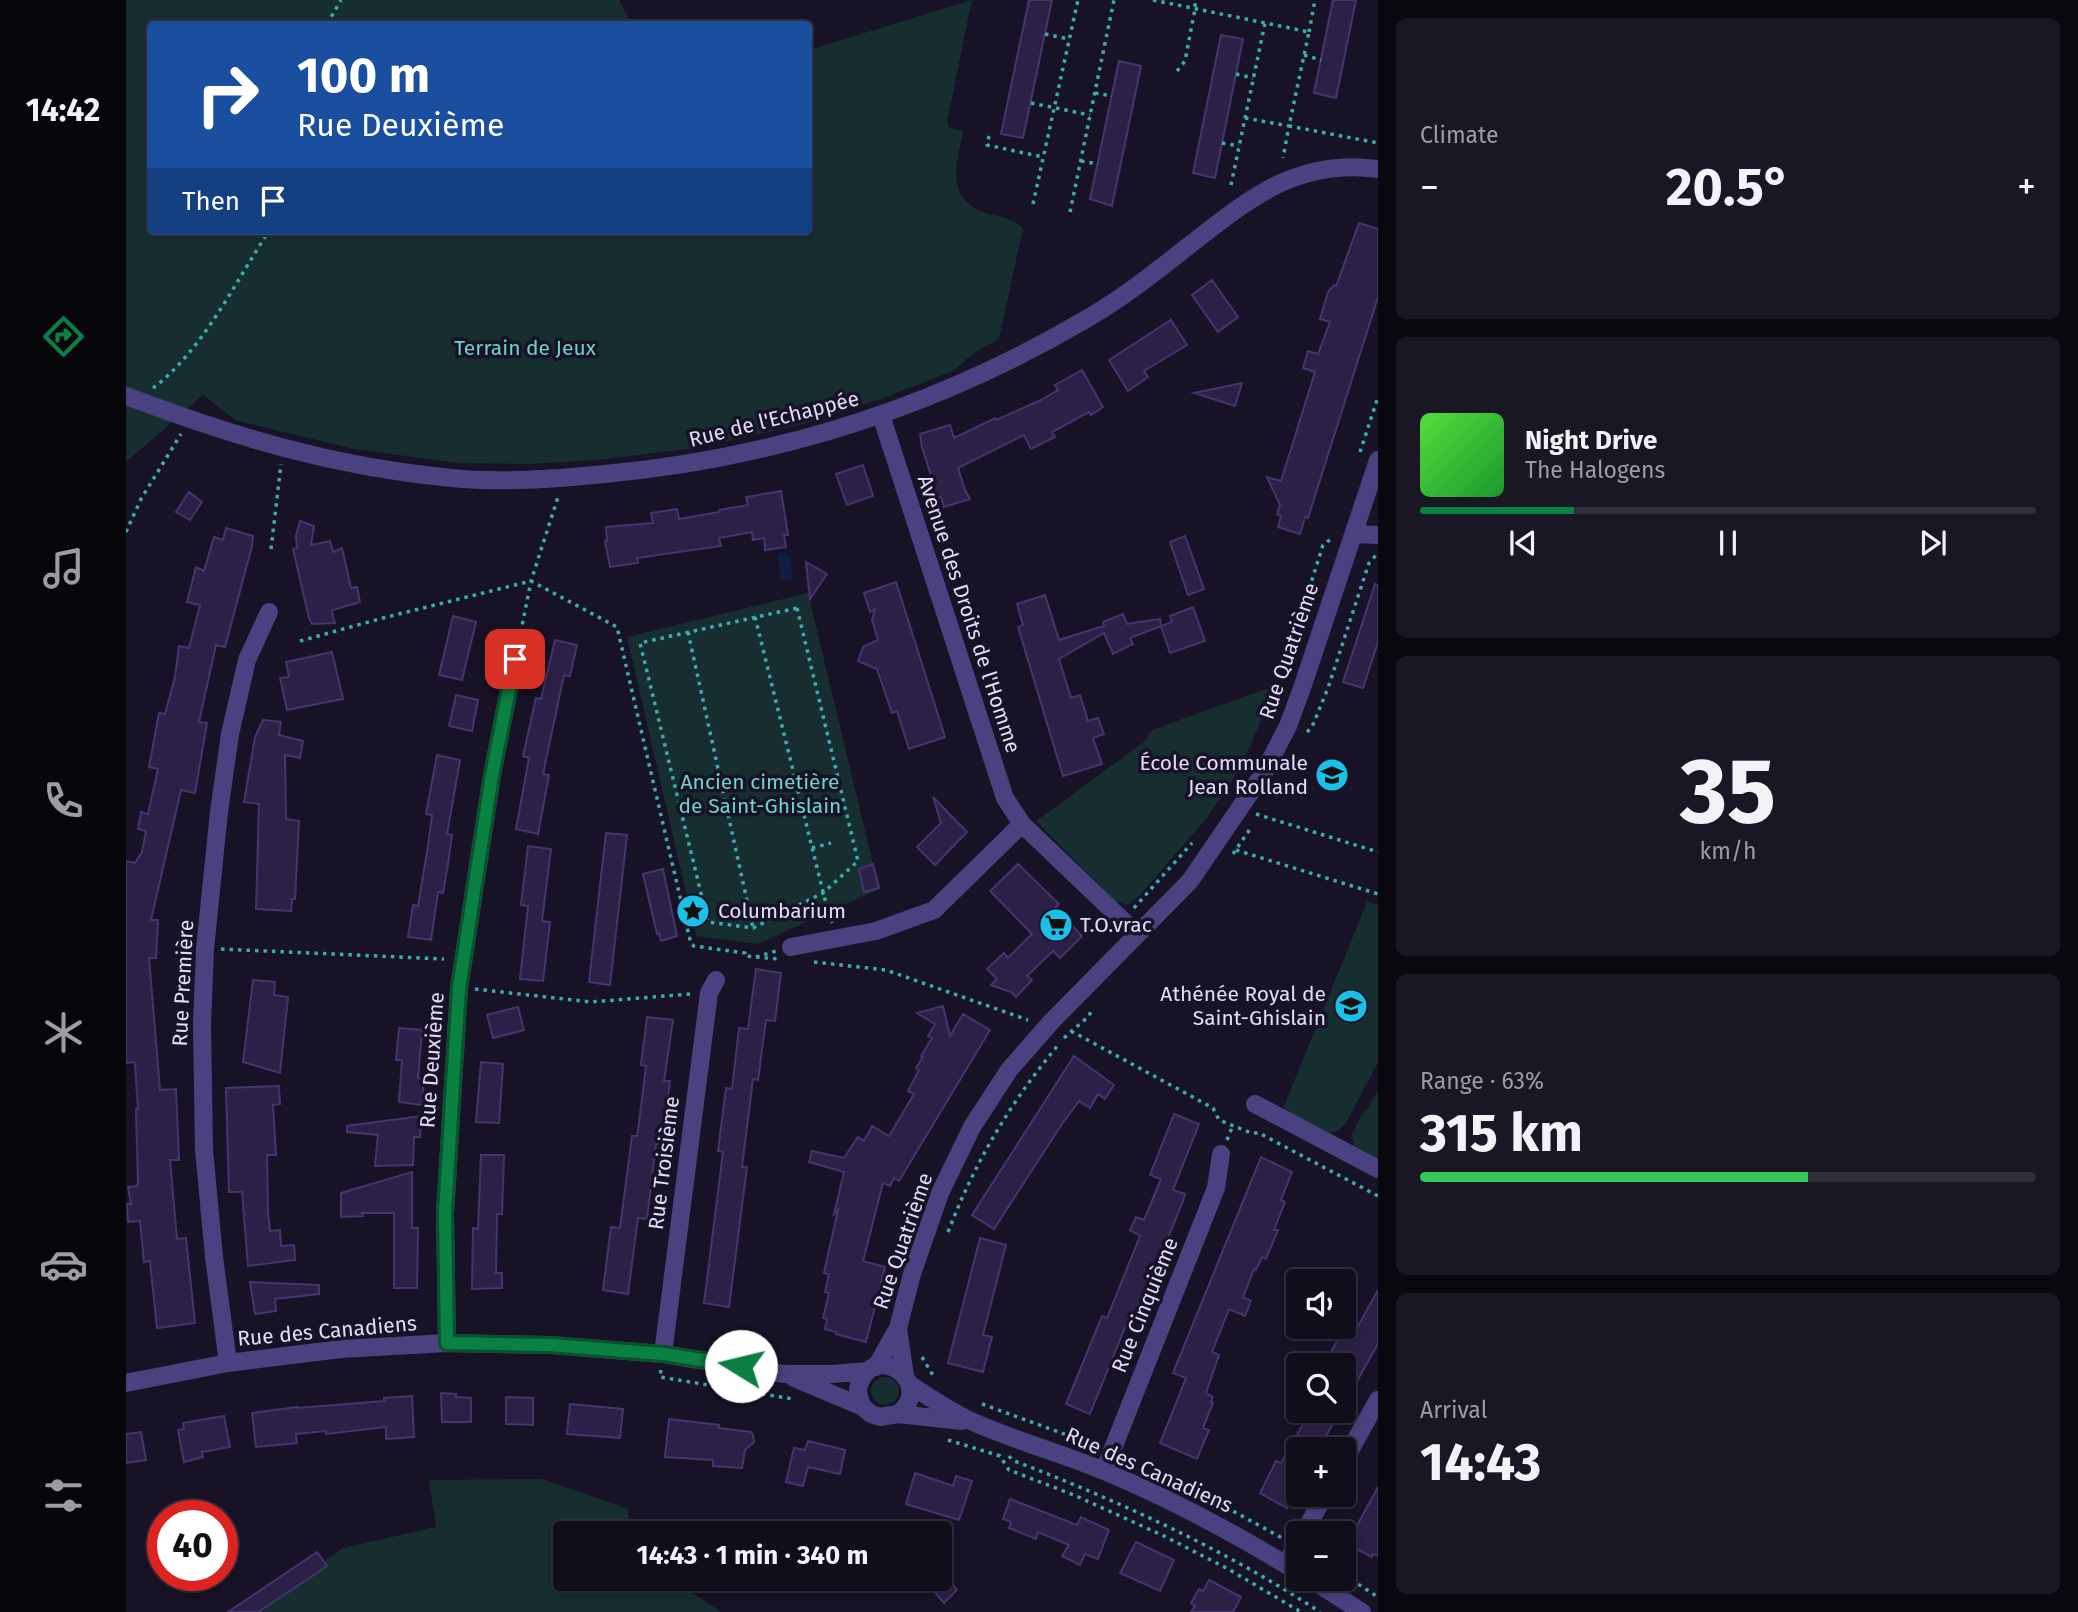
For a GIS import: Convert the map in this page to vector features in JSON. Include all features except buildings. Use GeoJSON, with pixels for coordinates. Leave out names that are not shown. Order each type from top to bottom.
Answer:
{"type":"FeatureCollection","features":[{"type":"Feature","properties":{"kind":"street","name":"Rue de l'Echappée"},"geometry":{"type":"LineString","coordinates":[[131,398],[189,420],[283,449],[384,470],[454,478],[564,478],[718,459],[798,441],[881,415],[953,387],[1090,317],[1271,186],[1300,175],[1333,168],[1378,169]]}},
{"type":"Feature","properties":{"kind":"street","name":"Avenue des Droits de l'Homme"},"geometry":{"type":"LineString","coordinates":[[881,415],[1005,798],[1022,824],[1137,934]]}},
{"type":"Feature","properties":{"kind":"street","name":"Rue Quatrième"},"geometry":{"type":"LineString","coordinates":[[872,1369],[898,1328],[912,1274],[940,1193],[972,1128],[1009,1070],[1044,1029],[1190,881],[1264,774],[1288,726],[1302,688],[1378,460]]}},
{"type":"Feature","properties":{"kind":"street"},"geometry":{"type":"LineString","coordinates":[[1354,534],[1378,535]]}},
{"type":"Feature","properties":{"kind":"street","name":"Rue Première"},"geometry":{"type":"LineString","coordinates":[[228,1363],[204,1150],[202,1037],[205,949],[230,734],[247,660],[269,612]]}},
{"type":"Feature","properties":{"kind":"street","name":"Rue Deuxième"},"geometry":{"type":"LineString","coordinates":[[447,1343],[445,1213],[459,988],[492,775],[515,659]]}},
{"type":"Feature","properties":{"kind":"street"},"geometry":{"type":"LineString","coordinates":[[786,953],[838,938],[876,931],[934,910],[1022,824]]}},
{"type":"Feature","properties":{"kind":"street","name":"Rue Troisième"},"geometry":{"type":"LineString","coordinates":[[663,1354],[713,986]]}},
{"type":"Feature","properties":{"kind":"street"},"geometry":{"type":"LineString","coordinates":[[1255,1104],[1378,1169]]}},
{"type":"Feature","properties":{"kind":"street","name":"Rue Cinquième"},"geometry":{"type":"LineString","coordinates":[[1104,1471],[1216,1188],[1221,1154]]}},
{"type":"Feature","properties":{"kind":"street","name":"Rue Quatrième"},"geometry":{"type":"LineString","coordinates":[[898,1328],[907,1380]]}},
{"type":"Feature","properties":{"kind":"street","name":"Rue des Canadiens"},"geometry":{"type":"LineString","coordinates":[[126,1383],[228,1363],[341,1349],[447,1343],[551,1345],[663,1354],[784,1374],[832,1374],[892,1366],[945,1407],[974,1423],[1104,1471],[1196,1514],[1286,1565]]}},
{"type":"Feature","properties":{"kind":"street"},"geometry":{"type":"LineString","coordinates":[[863,1407],[859,1387],[861,1379],[872,1369]]}},
{"type":"Feature","properties":{"kind":"street","name":"Rue des Canadiens"},"geometry":{"type":"LineString","coordinates":[[784,1374],[863,1407],[880,1417],[898,1414],[974,1423]]}},
{"type":"Feature","properties":{"kind":"street"},"geometry":{"type":"LineString","coordinates":[[898,1414],[908,1401],[907,1380]]}},
{"type":"Feature","properties":{"kind":"street"},"geometry":{"type":"LineString","coordinates":[[1356,1439],[1378,1400]]}},
{"type":"Feature","properties":{"kind":"street"},"geometry":{"type":"LineString","coordinates":[[1329,1591],[1362,1612]]}},
{"type":"Feature","properties":{"kind":"path"},"geometry":{"type":"LineString","coordinates":[[329,21],[341,0]]}},
{"type":"Feature","properties":{"kind":"path"},"geometry":{"type":"LineString","coordinates":[[1033,204],[1078,0]]}},
{"type":"Feature","properties":{"kind":"path"},"geometry":{"type":"LineString","coordinates":[[1070,212],[1114,0]]}},
{"type":"Feature","properties":{"kind":"path"},"geometry":{"type":"LineString","coordinates":[[1153,0],[1309,32]]}},
{"type":"Feature","properties":{"kind":"path"},"geometry":{"type":"LineString","coordinates":[[1177,71],[1185,61],[1195,0]]}},
{"type":"Feature","properties":{"kind":"path"},"geometry":{"type":"LineString","coordinates":[[1283,158],[1315,0]]}},
{"type":"Feature","properties":{"kind":"path"},"geometry":{"type":"LineString","coordinates":[[1231,185],[1265,23]]}},
{"type":"Feature","properties":{"kind":"path"},"geometry":{"type":"LineString","coordinates":[[1045,34],[1069,40]]}},
{"type":"Feature","properties":{"kind":"path"},"geometry":{"type":"LineString","coordinates":[[1304,55],[1321,60]]}},
{"type":"Feature","properties":{"kind":"path"},"geometry":{"type":"LineString","coordinates":[[1236,74],[1253,78]]}},
{"type":"Feature","properties":{"kind":"path"},"geometry":{"type":"LineString","coordinates":[[1095,93],[1112,96]]}},
{"type":"Feature","properties":{"kind":"path"},"geometry":{"type":"LineString","coordinates":[[1031,103],[1090,115]]}},
{"type":"Feature","properties":{"kind":"path"},"geometry":{"type":"LineString","coordinates":[[1245,118],[1378,143]]}},
{"type":"Feature","properties":{"kind":"path"},"geometry":{"type":"LineString","coordinates":[[989,136],[987,145],[1043,157]]}},
{"type":"Feature","properties":{"kind":"path"},"geometry":{"type":"LineString","coordinates":[[1222,143],[1239,146]]}},
{"type":"Feature","properties":{"kind":"path"},"geometry":{"type":"LineString","coordinates":[[1081,161],[1098,164]]}},
{"type":"Feature","properties":{"kind":"path"},"geometry":{"type":"LineString","coordinates":[[131,398],[169,376],[200,339],[265,235]]}},
{"type":"Feature","properties":{"kind":"path"},"geometry":{"type":"LineString","coordinates":[[126,532],[141,499],[189,420]]}},
{"type":"Feature","properties":{"kind":"path"},"geometry":{"type":"LineString","coordinates":[[271,549],[283,449]]}},
{"type":"Feature","properties":{"kind":"path"},"geometry":{"type":"LineString","coordinates":[[515,659],[531,581],[564,478]]}},
{"type":"Feature","properties":{"kind":"path"},"geometry":{"type":"LineString","coordinates":[[1296,644],[1300,618],[1324,545],[1330,540]]}},
{"type":"Feature","properties":{"kind":"path"},"geometry":{"type":"LineString","coordinates":[[1303,736],[1312,727],[1320,708],[1368,563],[1378,553]]}},
{"type":"Feature","properties":{"kind":"path"},"geometry":{"type":"LineString","coordinates":[[300,641],[531,581],[617,626],[691,944],[745,953],[745,956],[786,953]]}},
{"type":"Feature","properties":{"kind":"path"},"geometry":{"type":"LineString","coordinates":[[797,608],[858,861],[823,893],[753,928],[708,922],[640,643],[755,617],[797,608]]}},
{"type":"Feature","properties":{"kind":"path"},"geometry":{"type":"LineString","coordinates":[[755,617],[811,848],[828,912],[838,938]]}},
{"type":"Feature","properties":{"kind":"path"},"geometry":{"type":"LineString","coordinates":[[688,632],[753,928]]}},
{"type":"Feature","properties":{"kind":"path"},"geometry":{"type":"LineString","coordinates":[[1252,820],[1261,806]]}},
{"type":"Feature","properties":{"kind":"path"},"geometry":{"type":"LineString","coordinates":[[1256,814],[1378,852]]}},
{"type":"Feature","properties":{"kind":"path"},"geometry":{"type":"LineString","coordinates":[[1230,857],[1251,826]]}},
{"type":"Feature","properties":{"kind":"path"},"geometry":{"type":"LineString","coordinates":[[811,848],[831,844]]}},
{"type":"Feature","properties":{"kind":"path"},"geometry":{"type":"LineString","coordinates":[[1236,850],[1378,894]]}},
{"type":"Feature","properties":{"kind":"path"},"geometry":{"type":"LineString","coordinates":[[205,949],[462,960]]}},
{"type":"Feature","properties":{"kind":"path"},"geometry":{"type":"LineString","coordinates":[[808,962],[886,970],[1029,1020]]}},
{"type":"Feature","properties":{"kind":"path"},"geometry":{"type":"LineString","coordinates":[[459,988],[591,1002],[713,986]]}},
{"type":"Feature","properties":{"kind":"path"},"geometry":{"type":"LineString","coordinates":[[946,1237],[967,1185],[992,1137],[1028,1081],[1071,1031],[1088,1016],[1096,1002]]}},
{"type":"Feature","properties":{"kind":"path"},"geometry":{"type":"LineString","coordinates":[[1071,1031],[1213,1108],[1219,1121],[1251,1133],[1259,1133],[1378,1196]]}},
{"type":"Feature","properties":{"kind":"path"},"geometry":{"type":"LineString","coordinates":[[919,1349],[929,1371],[940,1384]]}},
{"type":"Feature","properties":{"kind":"path"},"geometry":{"type":"LineString","coordinates":[[980,1403],[1016,1415]]}},
{"type":"Feature","properties":{"kind":"path"},"geometry":{"type":"LineString","coordinates":[[968,1446],[1000,1456],[1009,1470],[1074,1495],[1164,1536],[1230,1570],[1301,1612]]}},
{"type":"Feature","properties":{"kind":"path"},"geometry":{"type":"LineString","coordinates":[[1012,1460],[1145,1515],[1237,1563],[1320,1612]]}},
{"type":"Feature","properties":{"kind":"path"},"geometry":{"type":"LineString","coordinates":[[1356,1583],[1378,1597]]}},
{"type":"Feature","properties":{"kind":"green space","name":"Terrain de Jeux"},"geometry":{"type":"Polygon","coordinates":[[[126,0],[619,0],[630,21],[147,21],[147,235],[812,235],[812,49],[972,0],[947,121],[950,128],[963,131],[958,154],[958,188],[971,206],[1009,219],[1023,228],[999,339],[975,352],[953,371],[807,423],[702,447],[598,460],[528,464],[457,463],[354,449],[235,420],[203,395],[126,462],[126,0]]]}},
{"type":"Feature","properties":{"kind":"green space","name":"Ancien cimetière de Saint-Ghislain"},"geometry":{"type":"Polygon","coordinates":[[[808,593],[879,889],[758,944],[696,936],[627,637],[808,593]]]}},
{"type":"Feature","properties":{"kind":"green space"},"geometry":{"type":"Polygon","coordinates":[[[1274,686],[1275,690],[1238,772],[1206,819],[1139,896],[1126,905],[1114,900],[1036,821],[1144,742],[1152,730],[1274,686]]]}},
{"type":"Feature","properties":{"kind":"green space","name":"Athénée Royal de Saint-Ghislain"},"geometry":{"type":"Polygon","coordinates":[[[1367,902],[1378,905],[1378,1062],[1346,1123],[1338,1131],[1327,1134],[1282,1111],[1367,902]]]}},
{"type":"Feature","properties":{"kind":"green space"},"geometry":{"type":"Polygon","coordinates":[[[1378,1090],[1378,1163],[1354,1147],[1352,1134],[1378,1090]]]}},
{"type":"Feature","properties":{"kind":"green space"},"geometry":{"type":"Polygon","coordinates":[[[885,1377],[895,1381],[899,1391],[895,1401],[885,1405],[875,1401],[871,1391],[875,1381],[885,1377]]]}},
{"type":"Feature","properties":{"kind":"green space"},"geometry":{"type":"Polygon","coordinates":[[[542,1479],[628,1509],[629,1521],[553,1521],[553,1591],[690,1591],[721,1612],[248,1612],[343,1548],[436,1527],[429,1480],[542,1479]]]}},
{"type":"Feature","properties":{"kind":"water"},"geometry":{"type":"Polygon","coordinates":[[[785,552],[790,556],[793,579],[781,581],[778,558],[779,554],[785,552]]]}},
{"type":"Feature","properties":{"kind":"place","name":"École Communale Jean Rolland"},"geometry":{"type":"Point","coordinates":[1332,775]}},
{"type":"Feature","properties":{"kind":"place","name":"Columbarium"},"geometry":{"type":"Point","coordinates":[693,911]}},
{"type":"Feature","properties":{"kind":"place","name":"T.O.vrac"},"geometry":{"type":"Point","coordinates":[1056,925]}},
{"type":"Feature","properties":{"kind":"place","name":"Athénée Royal de Saint-Ghislain"},"geometry":{"type":"Point","coordinates":[1351,1006]}},
{"type":"Feature","properties":{"kind":"route"},"geometry":{"type":"LineString","coordinates":[[515,659],[492,775],[459,988],[445,1213],[447,1343],[551,1345],[663,1354],[741,1366]]}}]}
